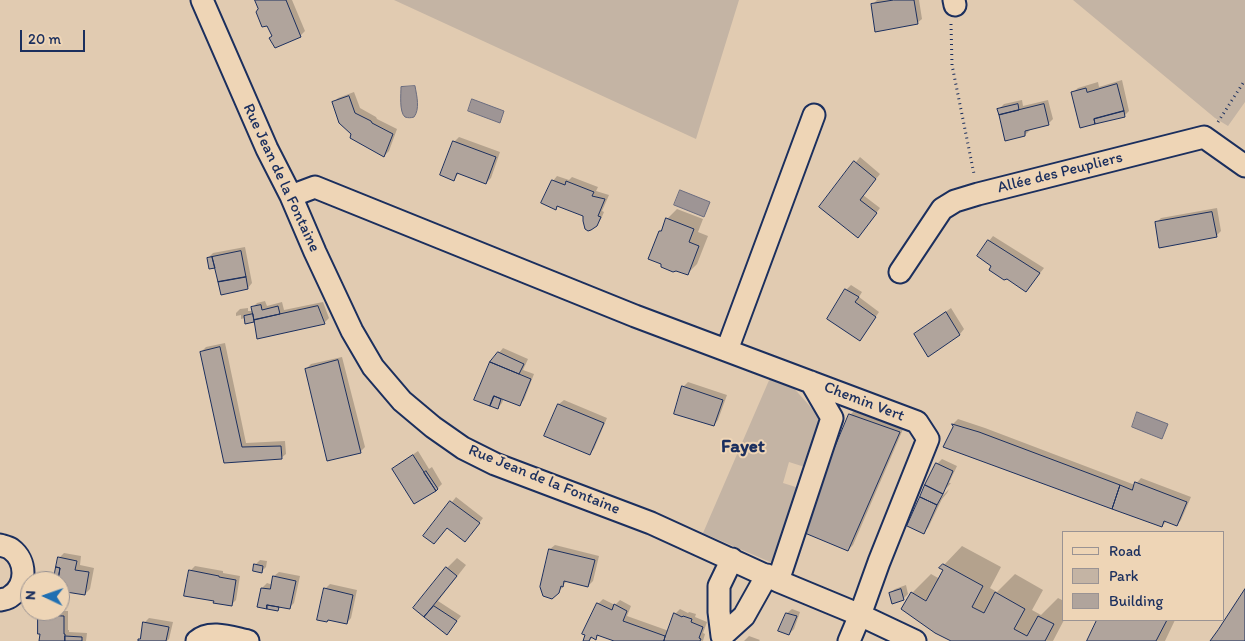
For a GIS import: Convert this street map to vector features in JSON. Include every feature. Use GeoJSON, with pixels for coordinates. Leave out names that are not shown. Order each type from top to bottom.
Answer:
{"type":"FeatureCollection","features":[{"type":"Feature","properties":{"kind":"street","name":"Rue Jean de la Fontaine"},"geometry":{"type":"LineString","coordinates":[[202,0],[267,149],[291,196],[348,322],[373,367],[402,401],[433,427],[463,448],[495,464],[651,523],[915,641]]}},
{"type":"Feature","properties":{"kind":"street"},"geometry":{"type":"LineString","coordinates":[[727,350],[814,115]]}},
{"type":"Feature","properties":{"kind":"street","name":"Allée des Peupliers"},"geometry":{"type":"LineString","coordinates":[[900,272],[942,209],[955,201],[1204,137],[1207,140]]}},
{"type":"Feature","properties":{"kind":"street"},"geometry":{"type":"LineString","coordinates":[[1207,140],[1245,166]]}},
{"type":"Feature","properties":{"kind":"street","name":"Chemin Vert"},"geometry":{"type":"LineString","coordinates":[[291,196],[315,187],[635,316],[917,422],[928,439],[860,615]]}},
{"type":"Feature","properties":{"kind":"street"},"geometry":{"type":"LineString","coordinates":[[721,638],[744,616],[772,578],[832,418],[811,382]]}},
{"type":"Feature","properties":{"kind":"street"},"geometry":{"type":"LineString","coordinates":[[0,545],[10,549],[20,558],[24,570],[20,587],[10,597],[0,600]]}},
{"type":"Feature","properties":{"kind":"street"},"geometry":{"type":"LineString","coordinates":[[721,638],[719,586],[732,560]]}},
{"type":"Feature","properties":{"kind":"street"},"geometry":{"type":"LineString","coordinates":[[849,641],[860,615]]}},
{"type":"Feature","properties":{"kind":"street"},"geometry":{"type":"LineString","coordinates":[[197,641],[202,636],[213,634],[248,641]]}},
{"type":"Feature","properties":{"kind":"path"},"geometry":{"type":"LineString","coordinates":[[954,2],[951,17],[952,65],[978,194]]}},
{"type":"Feature","properties":{"kind":"path"},"geometry":{"type":"LineString","coordinates":[[1207,140],[1245,80]]}},
{"type":"Feature","properties":{"kind":"green space"},"geometry":{"type":"Polygon","coordinates":[[[394,0],[739,0],[696,139],[394,0]]]}},
{"type":"Feature","properties":{"kind":"green space"},"geometry":{"type":"Polygon","coordinates":[[[1073,0],[1245,0],[1245,102],[1228,126],[1215,118],[1073,0]]]}},
{"type":"Feature","properties":{"kind":"green space"},"geometry":{"type":"Polygon","coordinates":[[[770,378],[791,385],[824,422],[808,468],[789,462],[783,483],[802,489],[777,565],[703,533],[770,378]]]}},
{"type":"Feature","properties":{"kind":"shaded area"},"geometry":{"type":"Polygon","coordinates":[[[415,86],[418,103],[416,114],[414,117],[405,117],[401,107],[401,87],[415,86]]]}},
{"type":"Feature","properties":{"kind":"shaded area"},"geometry":{"type":"Polygon","coordinates":[[[472,99],[504,111],[500,123],[468,111],[472,99]]]}},
{"type":"Feature","properties":{"kind":"shaded area"},"geometry":{"type":"Polygon","coordinates":[[[680,190],[710,202],[704,217],[674,205],[680,190]]]}},
{"type":"Feature","properties":{"kind":"shaded area"},"geometry":{"type":"Polygon","coordinates":[[[1137,412],[1168,424],[1162,439],[1132,427],[1137,412]]]}},
{"type":"Feature","properties":{"kind":"building"},"geometry":{"type":"Polygon","coordinates":[[[255,0],[286,0],[301,37],[275,48],[269,38],[272,36],[267,26],[262,27],[256,12],[258,9],[255,0]]]}},
{"type":"Feature","properties":{"kind":"building"},"geometry":{"type":"Polygon","coordinates":[[[894,0],[914,0],[918,24],[875,32],[871,4],[894,0]]]}},
{"type":"Feature","properties":{"kind":"building"},"geometry":{"type":"Polygon","coordinates":[[[1117,84],[1124,111],[1094,119],[1095,124],[1080,128],[1071,92],[1086,88],[1087,92],[1117,84]]]}},
{"type":"Feature","properties":{"kind":"building"},"geometry":{"type":"Polygon","coordinates":[[[349,96],[355,113],[393,134],[384,157],[350,138],[351,134],[339,123],[332,102],[349,96]]]}},
{"type":"Feature","properties":{"kind":"building"},"geometry":{"type":"Polygon","coordinates":[[[1018,104],[1019,110],[999,115],[997,109],[1018,104]]]}},
{"type":"Feature","properties":{"kind":"building"},"geometry":{"type":"Polygon","coordinates":[[[1044,104],[1049,125],[1025,131],[1025,136],[1005,141],[999,115],[1044,104]]]}},
{"type":"Feature","properties":{"kind":"building"},"geometry":{"type":"Polygon","coordinates":[[[1124,111],[1125,117],[1095,124],[1094,119],[1124,111]]]}},
{"type":"Feature","properties":{"kind":"building"},"geometry":{"type":"Polygon","coordinates":[[[453,141],[496,157],[486,184],[457,173],[454,181],[440,175],[453,141]]]}},
{"type":"Feature","properties":{"kind":"building"},"geometry":{"type":"Polygon","coordinates":[[[854,161],[876,179],[860,200],[877,213],[858,238],[819,207],[854,161]]]}},
{"type":"Feature","properties":{"kind":"building"},"geometry":{"type":"Polygon","coordinates":[[[552,180],[565,185],[566,181],[594,192],[592,196],[605,199],[598,216],[601,217],[597,226],[588,231],[585,229],[583,216],[557,206],[556,210],[541,203],[552,180]]]}},
{"type":"Feature","properties":{"kind":"building"},"geometry":{"type":"Polygon","coordinates":[[[1212,212],[1217,237],[1159,248],[1155,222],[1212,212]]]}},
{"type":"Feature","properties":{"kind":"building"},"geometry":{"type":"Polygon","coordinates":[[[666,218],[694,229],[689,242],[699,246],[688,275],[676,271],[673,272],[661,267],[661,264],[648,259],[666,218]]]}},
{"type":"Feature","properties":{"kind":"building"},"geometry":{"type":"Polygon","coordinates":[[[988,240],[1040,273],[1026,292],[989,270],[991,266],[977,256],[988,240]]]}},
{"type":"Feature","properties":{"kind":"building"},"geometry":{"type":"Polygon","coordinates":[[[241,251],[246,277],[218,282],[212,257],[241,251]]]}},
{"type":"Feature","properties":{"kind":"building"},"geometry":{"type":"Polygon","coordinates":[[[212,257],[215,268],[209,269],[207,258],[212,257]]]}},
{"type":"Feature","properties":{"kind":"building"},"geometry":{"type":"Polygon","coordinates":[[[246,277],[248,289],[221,295],[218,282],[246,277]]]}},
{"type":"Feature","properties":{"kind":"building"},"geometry":{"type":"Polygon","coordinates":[[[845,289],[859,297],[855,302],[876,317],[860,341],[827,319],[845,289]]]}},
{"type":"Feature","properties":{"kind":"building"},"geometry":{"type":"Polygon","coordinates":[[[261,305],[262,310],[278,306],[280,314],[254,320],[251,307],[261,305]]]}},
{"type":"Feature","properties":{"kind":"building"},"geometry":{"type":"Polygon","coordinates":[[[318,306],[325,324],[257,339],[254,320],[318,306]]]}},
{"type":"Feature","properties":{"kind":"building"},"geometry":{"type":"Polygon","coordinates":[[[946,312],[960,335],[928,357],[914,334],[946,312]]]}},
{"type":"Feature","properties":{"kind":"building"},"geometry":{"type":"Polygon","coordinates":[[[253,314],[254,322],[245,324],[244,316],[253,314]]]}},
{"type":"Feature","properties":{"kind":"building"},"geometry":{"type":"Polygon","coordinates":[[[220,347],[242,447],[281,446],[282,459],[224,463],[200,352],[220,347]]]}},
{"type":"Feature","properties":{"kind":"building"},"geometry":{"type":"Polygon","coordinates":[[[498,352],[524,364],[519,374],[490,362],[498,352]]]}},
{"type":"Feature","properties":{"kind":"building"},"geometry":{"type":"Polygon","coordinates":[[[338,360],[361,453],[327,461],[305,369],[338,360]]]}},
{"type":"Feature","properties":{"kind":"building"},"geometry":{"type":"Polygon","coordinates":[[[490,362],[531,379],[520,406],[494,396],[490,406],[474,400],[490,362]]]}},
{"type":"Feature","properties":{"kind":"building"},"geometry":{"type":"Polygon","coordinates":[[[682,386],[723,400],[714,426],[674,414],[682,386]]]}},
{"type":"Feature","properties":{"kind":"building"},"geometry":{"type":"Polygon","coordinates":[[[494,396],[501,399],[498,409],[490,406],[494,396]]]}},
{"type":"Feature","properties":{"kind":"building"},"geometry":{"type":"Polygon","coordinates":[[[558,404],[604,423],[590,455],[544,436],[558,404]]]}},
{"type":"Feature","properties":{"kind":"building"},"geometry":{"type":"Polygon","coordinates":[[[849,414],[900,432],[848,551],[800,531],[849,414]]]}},
{"type":"Feature","properties":{"kind":"building"},"geometry":{"type":"Polygon","coordinates":[[[952,424],[979,432],[1120,485],[1112,509],[943,447],[953,427],[952,424]]]}},
{"type":"Feature","properties":{"kind":"building"},"geometry":{"type":"Polygon","coordinates":[[[413,455],[436,491],[414,504],[392,469],[413,455]]]}},
{"type":"Feature","properties":{"kind":"building"},"geometry":{"type":"Polygon","coordinates":[[[936,463],[953,471],[943,494],[925,485],[936,463]]]}},
{"type":"Feature","properties":{"kind":"building"},"geometry":{"type":"Polygon","coordinates":[[[426,471],[438,489],[436,491],[424,473],[426,471]]]}},
{"type":"Feature","properties":{"kind":"building"},"geometry":{"type":"Polygon","coordinates":[[[1135,482],[1187,502],[1177,526],[1164,521],[1162,527],[1112,509],[1120,485],[1132,490],[1135,482]]]}},
{"type":"Feature","properties":{"kind":"building"},"geometry":{"type":"Polygon","coordinates":[[[925,485],[943,494],[937,505],[920,497],[925,485]]]}},
{"type":"Feature","properties":{"kind":"building"},"geometry":{"type":"Polygon","coordinates":[[[920,497],[937,505],[924,534],[907,526],[920,497]]]}},
{"type":"Feature","properties":{"kind":"building"},"geometry":{"type":"Polygon","coordinates":[[[450,501],[480,523],[465,542],[447,528],[434,544],[423,536],[450,501]]]}},
{"type":"Feature","properties":{"kind":"building"},"geometry":{"type":"Polygon","coordinates":[[[549,549],[595,560],[588,587],[564,581],[559,593],[552,599],[543,596],[540,587],[549,549]]]}},
{"type":"Feature","properties":{"kind":"building"},"geometry":{"type":"Polygon","coordinates":[[[58,557],[77,561],[75,570],[89,572],[85,595],[70,593],[70,571],[60,571],[60,568],[56,567],[58,557]]]}},
{"type":"Feature","properties":{"kind":"building"},"geometry":{"type":"Polygon","coordinates":[[[254,564],[263,566],[262,573],[253,571],[254,564]]]}},
{"type":"Feature","properties":{"kind":"building"},"geometry":{"type":"Polygon","coordinates":[[[943,564],[983,586],[972,607],[984,613],[995,592],[1025,609],[1014,629],[1027,636],[1038,616],[1054,624],[1045,641],[951,641],[935,633],[901,609],[911,592],[926,601],[943,570],[939,568],[943,564]]]}},
{"type":"Feature","properties":{"kind":"building"},"geometry":{"type":"Polygon","coordinates":[[[446,567],[457,576],[424,617],[413,608],[446,567]]]}},
{"type":"Feature","properties":{"kind":"building"},"geometry":{"type":"Polygon","coordinates":[[[189,570],[236,580],[232,606],[184,596],[189,570]]]}},
{"type":"Feature","properties":{"kind":"building"},"geometry":{"type":"Polygon","coordinates":[[[273,576],[296,581],[290,609],[267,605],[267,609],[257,607],[261,588],[270,589],[273,576]]]}},
{"type":"Feature","properties":{"kind":"building"},"geometry":{"type":"Polygon","coordinates":[[[324,588],[353,595],[347,624],[317,620],[324,588]]]}},
{"type":"Feature","properties":{"kind":"building"},"geometry":{"type":"Polygon","coordinates":[[[901,589],[904,600],[892,604],[889,593],[901,589]]]}},
{"type":"Feature","properties":{"kind":"building"},"geometry":{"type":"Polygon","coordinates":[[[1245,589],[1245,641],[1210,641],[1245,589]]]}},
{"type":"Feature","properties":{"kind":"building"},"geometry":{"type":"Polygon","coordinates":[[[597,603],[612,610],[614,604],[627,611],[623,621],[665,636],[664,641],[614,641],[597,635],[596,640],[591,637],[589,641],[583,641],[585,635],[582,634],[597,603]]]}},
{"type":"Feature","properties":{"kind":"building"},"geometry":{"type":"Polygon","coordinates":[[[267,605],[279,607],[278,611],[267,609],[267,605]]]}},
{"type":"Feature","properties":{"kind":"building"},"geometry":{"type":"Polygon","coordinates":[[[434,606],[457,621],[447,635],[424,617],[434,606]]]}},
{"type":"Feature","properties":{"kind":"building"},"geometry":{"type":"Polygon","coordinates":[[[674,613],[692,619],[691,622],[703,627],[699,638],[701,639],[700,641],[664,641],[674,613]]]}},
{"type":"Feature","properties":{"kind":"building"},"geometry":{"type":"Polygon","coordinates":[[[786,613],[797,616],[789,635],[778,631],[786,613]]]}},
{"type":"Feature","properties":{"kind":"building"},"geometry":{"type":"Polygon","coordinates":[[[38,621],[64,621],[65,641],[39,641],[40,634],[38,634],[38,621]]]}},
{"type":"Feature","properties":{"kind":"building"},"geometry":{"type":"Polygon","coordinates":[[[1097,621],[1166,621],[1156,641],[1087,641],[1097,621]]]}},
{"type":"Feature","properties":{"kind":"building"},"geometry":{"type":"Polygon","coordinates":[[[143,622],[169,627],[166,641],[138,641],[143,622]]]}},
{"type":"Feature","properties":{"kind":"building"},"geometry":{"type":"Polygon","coordinates":[[[65,636],[82,637],[82,641],[65,641],[65,636]]]}},
{"type":"Feature","properties":{"kind":"district","name":"Fayet"},"geometry":{"type":"Point","coordinates":[743,447]}}]}
